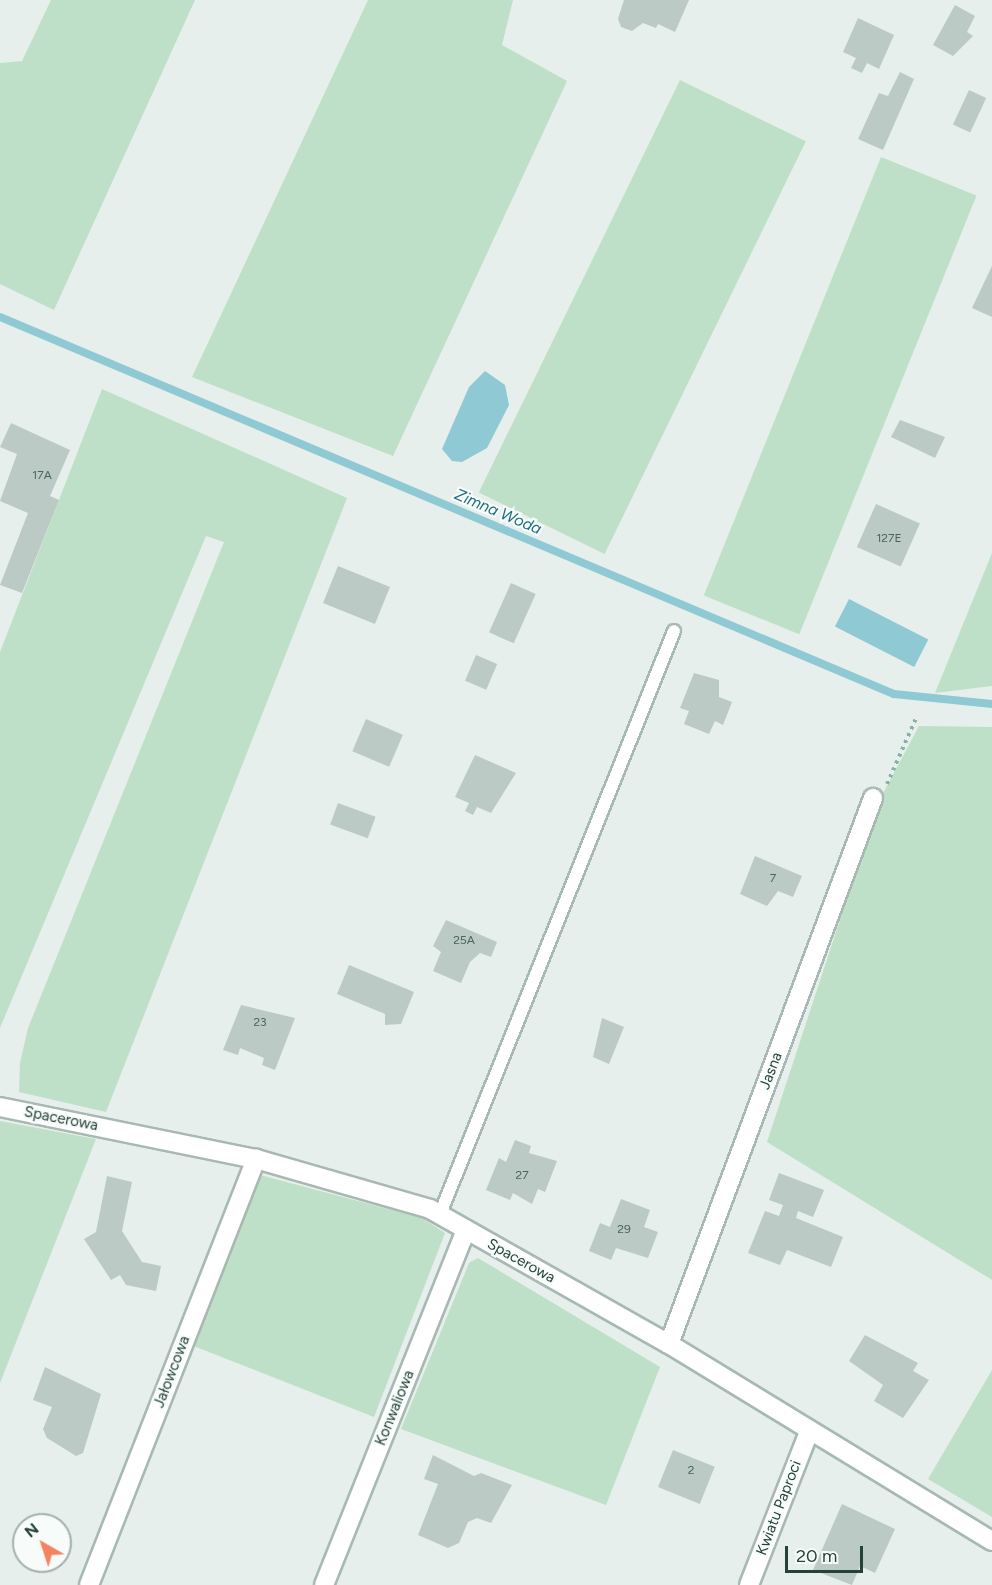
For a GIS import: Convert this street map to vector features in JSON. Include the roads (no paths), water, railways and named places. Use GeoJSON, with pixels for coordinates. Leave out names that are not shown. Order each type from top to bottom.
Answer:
{"type":"FeatureCollection","features":[{"type":"Feature","properties":{"kind":"street","name":"Jasna"},"geometry":{"type":"LineString","coordinates":[[669,1344],[873,798]]}},
{"type":"Feature","properties":{"kind":"street","name":"Spacerowa"},"geometry":{"type":"LineString","coordinates":[[0,1107],[256,1159],[440,1214],[669,1344],[809,1432],[992,1541]]}},
{"type":"Feature","properties":{"kind":"street","name":"Jałowcowa"},"geometry":{"type":"LineString","coordinates":[[89,1585],[256,1159]]}},
{"type":"Feature","properties":{"kind":"street","name":"Konwaliowa"},"geometry":{"type":"LineString","coordinates":[[324,1585],[466,1230]]}},
{"type":"Feature","properties":{"kind":"street","name":"Kwiatu Paproci"},"geometry":{"type":"LineString","coordinates":[[749,1585],[809,1432]]}},
{"type":"Feature","properties":{"kind":"lane"},"geometry":{"type":"LineString","coordinates":[[440,1214],[674,631]]}},
{"type":"Feature","properties":{"kind":"water"},"geometry":{"type":"Polygon","coordinates":[[[485,371],[505,385],[509,405],[487,448],[462,462],[452,461],[442,449],[469,387],[485,371]]]}},
{"type":"Feature","properties":{"kind":"water"},"geometry":{"type":"Polygon","coordinates":[[[849,599],[928,639],[914,667],[835,627],[849,599]]]}},
{"type":"Feature","properties":{"kind":"waterway","name":"Zimna Woda"},"geometry":{"type":"LineString","coordinates":[[0,317],[894,694],[992,704]]}}]}
